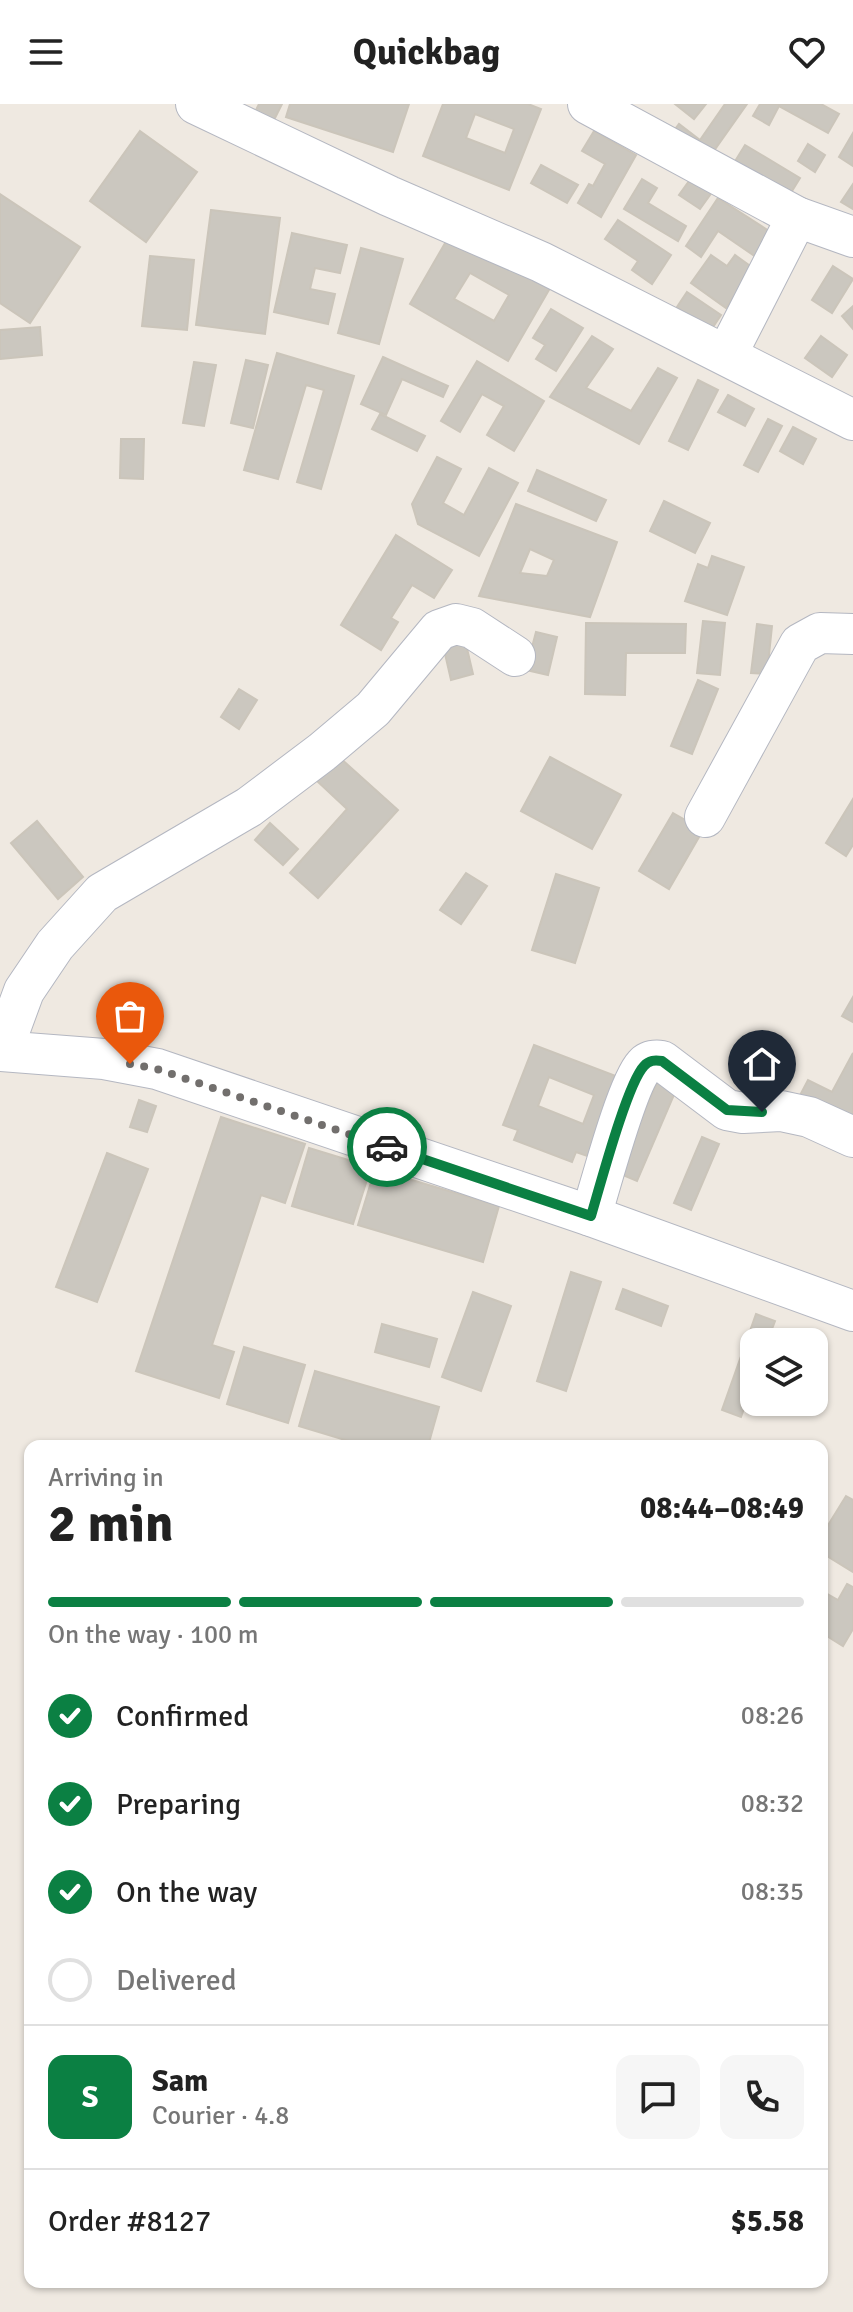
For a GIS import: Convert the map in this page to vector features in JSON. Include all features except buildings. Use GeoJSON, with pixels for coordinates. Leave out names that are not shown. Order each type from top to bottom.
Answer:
{"type":"FeatureCollection","features":[{"type":"Feature","properties":{"kind":"street"},"geometry":{"type":"LineString","coordinates":[[196,104],[389,196],[541,262],[853,420]]}},
{"type":"Feature","properties":{"kind":"street"},"geometry":{"type":"LineString","coordinates":[[588,104],[797,217],[853,237]]}},
{"type":"Feature","properties":{"kind":"street"},"geometry":{"type":"LineString","coordinates":[[727,354],[797,217]]}},
{"type":"Feature","properties":{"kind":"street"},"geometry":{"type":"LineString","coordinates":[[515,656],[472,628],[456,624],[439,630],[428,639],[373,709],[322,752],[249,807],[102,893],[55,945],[24,991],[1,1051],[104,1059],[157,1069],[591,1216],[853,1311]]}},
{"type":"Feature","properties":{"kind":"street"},"geometry":{"type":"LineString","coordinates":[[705,817],[800,644],[820,633],[853,634]]}},
{"type":"Feature","properties":{"kind":"street"},"geometry":{"type":"LineString","coordinates":[[591,1216],[621,1119],[642,1068],[653,1060],[662,1061],[727,1110],[743,1113],[781,1111],[809,1117],[853,1137]]}},
{"type":"Feature","properties":{"kind":"way so far"},"geometry":{"type":"LineString","coordinates":[[130,1064],[157,1069],[387,1147]]}},
{"type":"Feature","properties":{"kind":"route"},"geometry":{"type":"LineString","coordinates":[[387,1147],[591,1216],[621,1119],[642,1068],[649,1062],[662,1061],[727,1110],[762,1112]]}}]}
